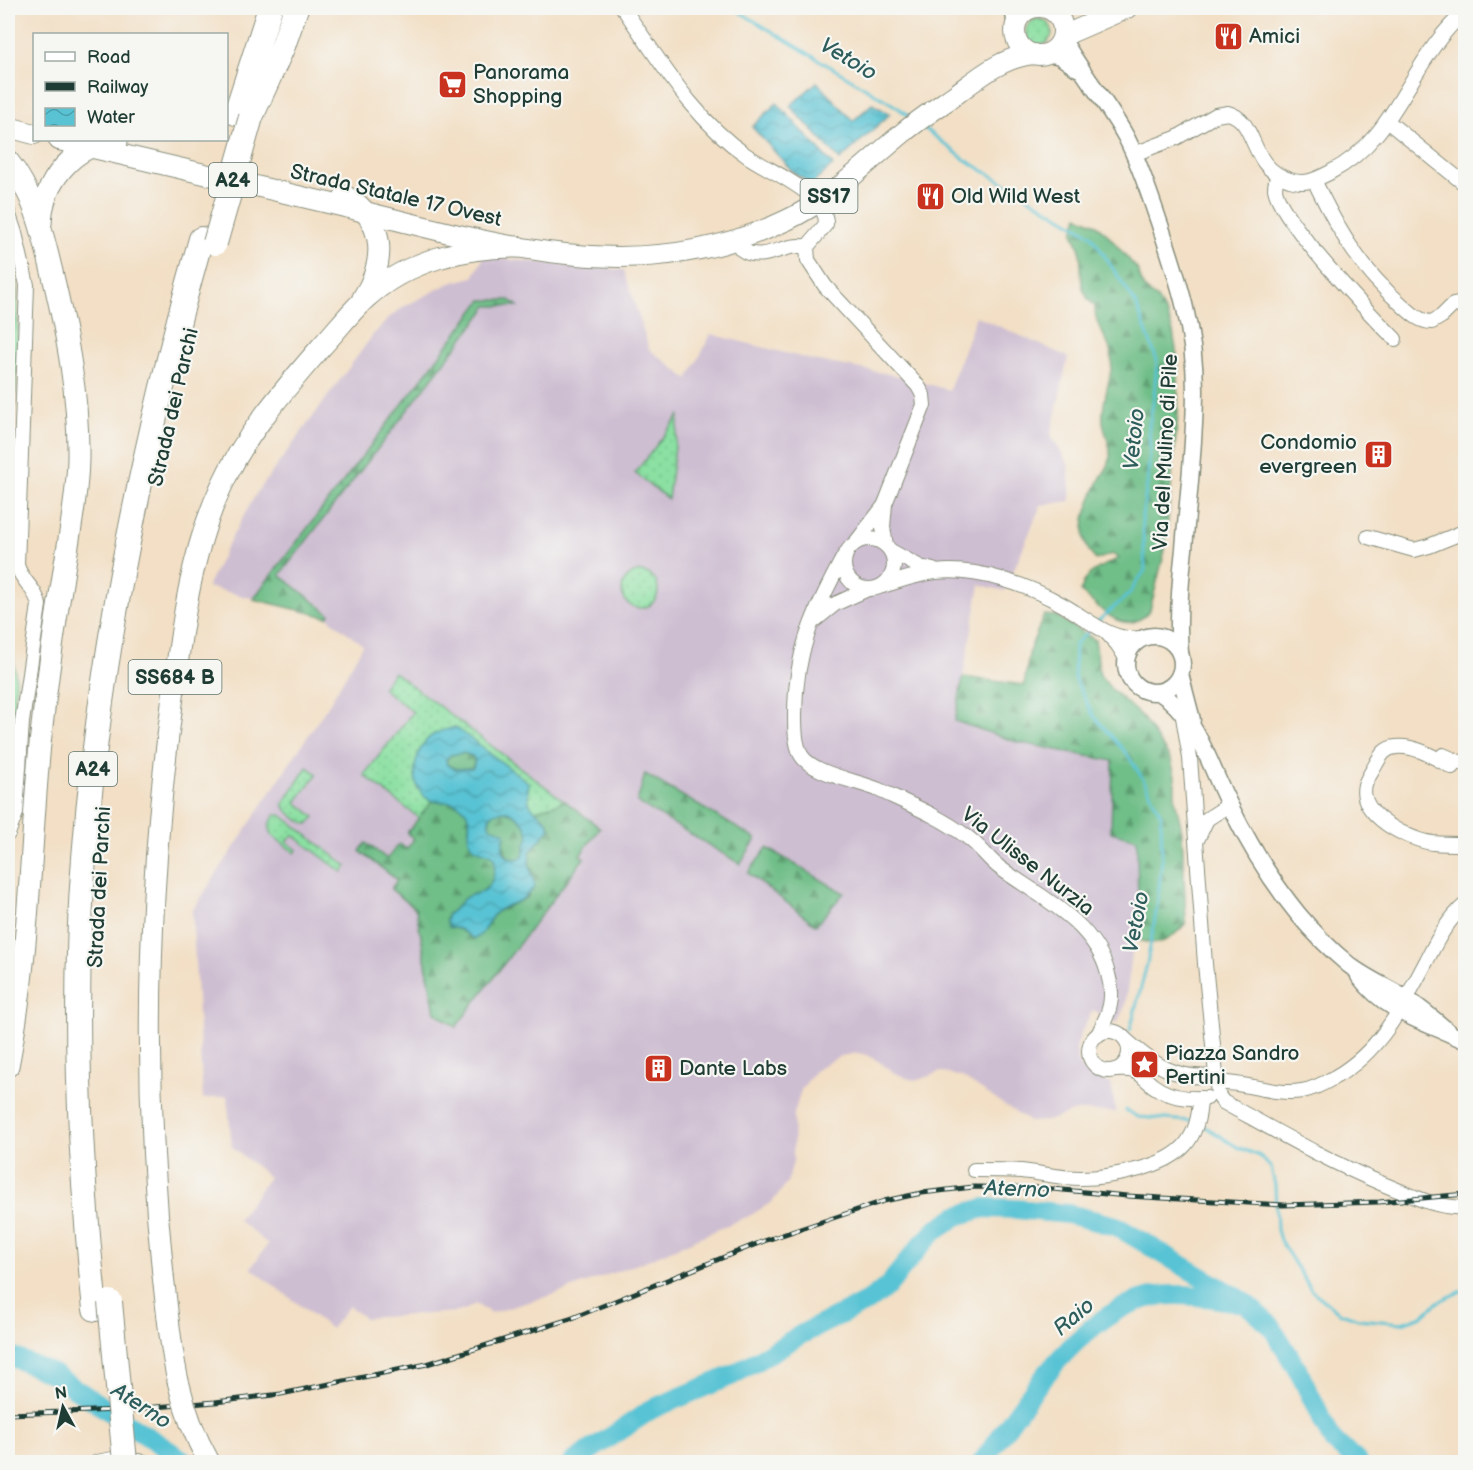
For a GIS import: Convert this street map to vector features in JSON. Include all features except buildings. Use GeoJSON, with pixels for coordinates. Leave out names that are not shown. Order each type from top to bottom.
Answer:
{"type":"FeatureCollection","features":[{"type":"Feature","properties":{"kind":"highway","name":"Strada dei Parchi"},"geometry":{"type":"LineString","coordinates":[[125,1462],[83,1163],[79,1079],[79,963],[84,859],[108,650],[154,418],[244,115],[270,8]]}},
{"type":"Feature","properties":{"kind":"highway","name":"Strada dei Parchi"},"geometry":{"type":"LineString","coordinates":[[244,115],[285,8]]}},
{"type":"Feature","properties":{"kind":"highway"},"geometry":{"type":"LineString","coordinates":[[244,115],[283,46],[296,8]]}},
{"type":"Feature","properties":{"kind":"highway"},"geometry":{"type":"LineString","coordinates":[[42,231],[44,204],[56,178],[69,162],[104,143]]}},
{"type":"Feature","properties":{"kind":"highway"},"geometry":{"type":"LineString","coordinates":[[8,161],[28,190],[42,231],[68,350],[74,391],[78,459],[75,496],[42,733],[22,978],[8,1066]]}},
{"type":"Feature","properties":{"kind":"highway","name":"SS684 B"},"geometry":{"type":"LineString","coordinates":[[345,196],[365,212],[375,229],[379,245],[380,256],[369,287],[358,306]]}},
{"type":"Feature","properties":{"kind":"highway","name":"SS684 B"},"geometry":{"type":"LineString","coordinates":[[209,1462],[192,1428],[179,1391],[163,1275],[155,1196],[150,1015],[153,904],[168,731],[188,600],[205,530],[218,494],[236,459],[258,425],[284,390],[358,306],[381,285],[421,264],[477,250],[518,247]]}},
{"type":"Feature","properties":{"kind":"highway","name":"Strada dei Parchi"},"geometry":{"type":"LineString","coordinates":[[103,1305],[110,1462]]}},
{"type":"Feature","properties":{"kind":"main road"},"geometry":{"type":"LineString","coordinates":[[1044,9],[1072,16],[1118,11]]}},
{"type":"Feature","properties":{"kind":"main road"},"geometry":{"type":"LineString","coordinates":[[1015,22],[1021,46],[1040,54],[1057,47],[1062,37],[1061,21],[1044,9]]}},
{"type":"Feature","properties":{"kind":"main road","name":"SS17"},"geometry":{"type":"LineString","coordinates":[[1015,22],[1025,12],[1044,9]]}},
{"type":"Feature","properties":{"kind":"main road"},"geometry":{"type":"LineString","coordinates":[[1062,37],[1118,11]]}},
{"type":"Feature","properties":{"kind":"main road","name":"Strada Statale 17 Ovest"},"geometry":{"type":"LineString","coordinates":[[104,143],[365,212],[518,247],[578,256],[627,258],[670,255],[732,242],[771,228],[817,204],[906,130],[984,73],[1005,51],[1015,22]]}},
{"type":"Feature","properties":{"kind":"main road","name":"Strada Statale 17 Ovest"},"geometry":{"type":"LineString","coordinates":[[984,73],[1012,59],[1040,54]]}},
{"type":"Feature","properties":{"kind":"main road"},"geometry":{"type":"LineString","coordinates":[[8,116],[33,123]]}},
{"type":"Feature","properties":{"kind":"main road"},"geometry":{"type":"LineString","coordinates":[[8,127],[33,134]]}},
{"type":"Feature","properties":{"kind":"main road","name":"Strada Statale 17 Ovest"},"geometry":{"type":"LineString","coordinates":[[74,141],[104,143],[560,246],[633,250],[685,248],[732,242]]}},
{"type":"Feature","properties":{"kind":"street"},"geometry":{"type":"LineString","coordinates":[[623,8],[678,87],[720,133],[748,157],[802,189],[824,211],[826,224],[824,230],[807,247],[793,246],[769,254],[752,254],[732,242]]}},
{"type":"Feature","properties":{"kind":"street"},"geometry":{"type":"LineString","coordinates":[[1134,154],[1176,138],[1216,115],[1228,113],[1242,120],[1264,164],[1278,175],[1298,182],[1314,180],[1337,169],[1360,153],[1387,121],[1433,47],[1451,24],[1466,11]]}},
{"type":"Feature","properties":{"kind":"street","name":"Via del Mulino di Pile"},"geometry":{"type":"LineString","coordinates":[[1062,37],[1080,70],[1099,93],[1134,154],[1183,295],[1194,349],[1195,393],[1178,609],[1180,653]]}},
{"type":"Feature","properties":{"kind":"street","name":"Via del Mulino di Pile"},"geometry":{"type":"LineString","coordinates":[[1040,54],[1060,56],[1080,70]]}},
{"type":"Feature","properties":{"kind":"street"},"geometry":{"type":"LineString","coordinates":[[1387,121],[1466,185]]}},
{"type":"Feature","properties":{"kind":"street"},"geometry":{"type":"LineString","coordinates":[[1278,175],[1275,185],[1277,195],[1300,232],[1395,339]]}},
{"type":"Feature","properties":{"kind":"street"},"geometry":{"type":"LineString","coordinates":[[1314,180],[1341,234],[1356,255],[1380,285],[1407,310],[1420,320],[1432,322],[1442,316],[1453,304],[1461,307]]}},
{"type":"Feature","properties":{"kind":"street"},"geometry":{"type":"LineString","coordinates":[[8,212],[24,269],[27,294],[17,565],[21,575],[36,593],[39,605],[22,722],[16,813],[8,834]]}},
{"type":"Feature","properties":{"kind":"street"},"geometry":{"type":"LineString","coordinates":[[807,247],[808,260],[820,280],[918,386],[923,395],[924,405],[885,504],[844,556],[843,564],[848,579],[860,588],[868,590]]}},
{"type":"Feature","properties":{"kind":"street"},"geometry":{"type":"LineString","coordinates":[[882,586],[892,574],[894,558],[888,548],[883,527],[885,504]]}},
{"type":"Feature","properties":{"kind":"street"},"geometry":{"type":"LineString","coordinates":[[1368,537],[1414,550],[1466,531]]}},
{"type":"Feature","properties":{"kind":"street"},"geometry":{"type":"LineString","coordinates":[[857,541],[872,538],[920,567],[938,572],[974,574],[1041,593],[1105,632],[1132,644],[1164,637],[1171,641],[1182,660],[1180,674],[1198,738]]}},
{"type":"Feature","properties":{"kind":"street","name":"Via Ulisse Nurzia"},"geometry":{"type":"LineString","coordinates":[[844,556],[809,626],[798,664],[795,690],[797,741],[800,753],[814,768],[875,788],[939,818],[968,837],[999,868],[1048,900],[1075,923],[1099,950],[1109,979],[1110,1005],[1098,1035]]}},
{"type":"Feature","properties":{"kind":"street"},"geometry":{"type":"LineString","coordinates":[[809,626],[835,604],[868,590],[938,572]]}},
{"type":"Feature","properties":{"kind":"street"},"geometry":{"type":"LineString","coordinates":[[1178,609],[1167,626],[1132,644],[1125,668],[1133,684],[1141,690],[1159,692],[1173,701],[1182,712],[1198,738],[1229,805],[1262,865],[1282,894],[1328,946],[1402,1005],[1458,1037]]}},
{"type":"Feature","properties":{"kind":"street"},"geometry":{"type":"LineString","coordinates":[[1159,692],[1168,688],[1180,674]]}},
{"type":"Feature","properties":{"kind":"street"},"geometry":{"type":"LineString","coordinates":[[1182,712],[1188,739],[1216,1085],[1223,1102],[1324,1158],[1416,1199],[1439,1206],[1466,1208]]}},
{"type":"Feature","properties":{"kind":"street"},"geometry":{"type":"LineString","coordinates":[[1424,746],[1456,762],[1461,763],[1466,760]]}},
{"type":"Feature","properties":{"kind":"street"},"geometry":{"type":"LineString","coordinates":[[1452,767],[1421,751],[1405,747],[1388,748],[1382,753],[1365,784],[1365,795],[1369,807],[1379,818],[1416,839],[1432,843],[1466,844]]}},
{"type":"Feature","properties":{"kind":"street"},"geometry":{"type":"LineString","coordinates":[[1197,843],[1199,832],[1207,819],[1229,805]]}},
{"type":"Feature","properties":{"kind":"street"},"geometry":{"type":"LineString","coordinates":[[1200,1098],[1167,1094],[1135,1070],[1102,1070],[1092,1061],[1090,1046],[1098,1035],[1113,1032],[1161,1066],[1216,1085],[1236,1084],[1288,1092],[1301,1092],[1314,1088],[1342,1073],[1382,1038],[1439,937],[1466,904]]}},
{"type":"Feature","properties":{"kind":"street"},"geometry":{"type":"LineString","coordinates":[[1115,1070],[1122,1067],[1128,1057],[1129,1049],[1125,1040]]}},
{"type":"Feature","properties":{"kind":"street"},"geometry":{"type":"LineString","coordinates":[[1149,1082],[1146,1074],[1147,1068],[1151,1065],[1161,1066]]}},
{"type":"Feature","properties":{"kind":"street"},"geometry":{"type":"LineString","coordinates":[[974,1170],[1011,1170],[1074,1178],[1114,1175],[1158,1164],[1172,1157],[1186,1145],[1196,1122],[1200,1098],[1216,1085]]}},
{"type":"Feature","properties":{"kind":"street"},"geometry":{"type":"LineString","coordinates":[[97,1462],[122,1458],[144,1462]]}},
{"type":"Feature","properties":{"kind":"shaded area"},"geometry":{"type":"Polygon","coordinates":[[[484,257],[624,270],[649,349],[688,379],[711,334],[812,360],[894,375],[949,390],[976,316],[1068,357],[1051,435],[1068,464],[1071,501],[1041,505],[1005,591],[980,585],[955,721],[1017,742],[1114,761],[1111,832],[1137,839],[1138,908],[1125,1006],[1117,1023],[1093,1010],[1081,1032],[1076,1048],[1078,1062],[1086,1073],[1111,1084],[1116,1112],[1076,1111],[1047,1121],[1030,1122],[962,1077],[941,1072],[918,1080],[909,1079],[866,1055],[858,1053],[841,1056],[814,1072],[801,1090],[794,1114],[793,1162],[787,1183],[772,1202],[751,1215],[643,1262],[556,1294],[491,1313],[475,1304],[458,1312],[364,1318],[349,1306],[331,1329],[251,1268],[268,1244],[238,1220],[269,1177],[232,1147],[227,1096],[203,1099],[192,911],[331,701],[363,645],[327,617],[207,587],[256,494],[373,335],[390,317],[405,306],[450,283],[473,277],[484,257]]]}},
{"type":"Feature","properties":{"kind":"green space"},"geometry":{"type":"Polygon","coordinates":[[[1039,19],[1048,23],[1052,32],[1048,41],[1039,45],[1030,41],[1026,32],[1030,23],[1039,19]]]}},
{"type":"Feature","properties":{"kind":"green space"},"geometry":{"type":"Polygon","coordinates":[[[1078,216],[1094,223],[1107,234],[1137,269],[1144,288],[1157,299],[1167,314],[1178,361],[1178,413],[1165,550],[1150,610],[1141,619],[1132,622],[1114,619],[1081,592],[1090,574],[1119,558],[1112,554],[1096,560],[1085,541],[1087,509],[1095,488],[1108,467],[1110,458],[1103,414],[1112,361],[1109,347],[1095,313],[1095,306],[1088,299],[1082,286],[1080,250],[1073,233],[1078,216]]]}},
{"type":"Feature","properties":{"kind":"green space"},"geometry":{"type":"Polygon","coordinates":[[[8,228],[14,261],[18,327],[8,494],[8,228]]]}},
{"type":"Feature","properties":{"kind":"green space"},"geometry":{"type":"Polygon","coordinates":[[[482,300],[510,300],[518,306],[488,306],[280,575],[330,614],[327,617],[253,599],[482,300]]]}},
{"type":"Feature","properties":{"kind":"green space"},"geometry":{"type":"Polygon","coordinates":[[[679,416],[668,499],[635,473],[679,416]]]}},
{"type":"Feature","properties":{"kind":"green space"},"geometry":{"type":"Polygon","coordinates":[[[640,572],[653,577],[658,590],[653,603],[640,608],[627,603],[622,590],[627,577],[640,572]]]}},
{"type":"Feature","properties":{"kind":"green space"},"geometry":{"type":"Polygon","coordinates":[[[1044,615],[1056,616],[1095,640],[1100,675],[1111,689],[1142,717],[1171,760],[1175,776],[1175,799],[1182,831],[1186,923],[1169,939],[1150,943],[1134,938],[1138,908],[1137,839],[1111,832],[1113,761],[1017,742],[955,721],[963,677],[1024,685],[1030,649],[1044,615]]]}},
{"type":"Feature","properties":{"kind":"green space"},"geometry":{"type":"Polygon","coordinates":[[[8,619],[16,681],[8,796],[8,619]]]}},
{"type":"Feature","properties":{"kind":"green space"},"geometry":{"type":"Polygon","coordinates":[[[394,672],[600,828],[580,855],[584,858],[456,1027],[435,1012],[416,909],[391,889],[397,880],[360,851],[366,843],[387,859],[399,844],[406,850],[414,839],[407,833],[419,818],[364,775],[413,712],[382,688],[394,672]],[[455,727],[419,790],[435,802],[464,934],[528,897],[534,811],[528,801],[527,793],[455,727]]]}},
{"type":"Feature","properties":{"kind":"green space"},"geometry":{"type":"Polygon","coordinates":[[[463,753],[472,756],[475,760],[472,768],[456,769],[447,765],[446,760],[450,755],[463,753]]]}},
{"type":"Feature","properties":{"kind":"green space"},"geometry":{"type":"Polygon","coordinates":[[[307,767],[317,774],[296,802],[315,817],[308,824],[293,816],[283,804],[307,767]]]}},
{"type":"Feature","properties":{"kind":"green space"},"geometry":{"type":"Polygon","coordinates":[[[645,774],[756,839],[740,864],[637,802],[645,774]]]}},
{"type":"Feature","properties":{"kind":"green space"},"geometry":{"type":"Polygon","coordinates":[[[432,801],[452,802],[463,807],[469,817],[469,835],[473,846],[494,857],[492,880],[487,888],[465,898],[448,914],[446,920],[449,927],[459,929],[474,939],[496,912],[528,897],[533,872],[529,863],[530,852],[550,828],[549,824],[534,811],[565,801],[600,828],[580,855],[584,858],[456,1027],[435,1012],[416,909],[391,889],[397,880],[360,851],[366,843],[387,859],[399,844],[407,849],[414,839],[407,833],[432,801]]]}},
{"type":"Feature","properties":{"kind":"green space"},"geometry":{"type":"Polygon","coordinates":[[[494,812],[511,813],[520,819],[530,837],[526,842],[523,857],[519,859],[509,857],[502,843],[505,838],[489,827],[490,817],[494,812]]]}},
{"type":"Feature","properties":{"kind":"green space"},"geometry":{"type":"Polygon","coordinates":[[[275,815],[281,815],[347,866],[342,872],[293,835],[287,842],[297,850],[295,853],[272,835],[269,825],[275,815]]]}},
{"type":"Feature","properties":{"kind":"green space"},"geometry":{"type":"Polygon","coordinates":[[[767,848],[844,893],[816,925],[748,873],[767,848]]]}},
{"type":"Feature","properties":{"kind":"water"},"geometry":{"type":"Polygon","coordinates":[[[817,82],[853,121],[872,104],[890,114],[840,160],[790,106],[817,82]]]}},
{"type":"Feature","properties":{"kind":"water"},"geometry":{"type":"Polygon","coordinates":[[[777,103],[833,165],[812,184],[794,173],[752,127],[777,103]]]}},
{"type":"Feature","properties":{"kind":"water"},"geometry":{"type":"Polygon","coordinates":[[[455,727],[529,783],[528,794],[531,807],[547,821],[550,828],[530,852],[529,863],[535,886],[526,897],[495,913],[480,935],[474,939],[459,929],[449,927],[446,921],[448,914],[465,898],[483,891],[490,884],[495,866],[494,857],[473,847],[469,838],[469,818],[463,808],[454,803],[434,801],[425,797],[415,777],[416,761],[426,741],[436,733],[455,727]],[[463,753],[450,755],[446,760],[447,765],[456,769],[473,768],[475,760],[472,756],[463,753]],[[508,811],[493,814],[489,822],[490,827],[505,833],[504,852],[515,859],[523,857],[529,837],[522,821],[508,811]]]}},
{"type":"Feature","properties":{"kind":"waterway","name":"Vetoio"},"geometry":{"type":"LineString","coordinates":[[733,8],[910,117]]}},
{"type":"Feature","properties":{"kind":"waterway","name":"Vetoio"},"geometry":{"type":"LineString","coordinates":[[923,127],[964,159],[1091,235],[1136,304],[1157,360],[1149,426],[1150,452],[1147,485],[1142,516],[1145,570],[1129,594],[1096,623]]}},
{"type":"Feature","properties":{"kind":"waterway","name":"Vetoio"},"geometry":{"type":"LineString","coordinates":[[1092,628],[1075,644],[1074,677],[1093,715],[1127,754],[1143,779],[1161,815],[1162,859],[1157,907],[1147,964],[1130,1030]]}},
{"type":"Feature","properties":{"kind":"waterway","name":"Vetoio"},"geometry":{"type":"LineString","coordinates":[[1126,1110],[1138,1117],[1191,1121]]}},
{"type":"Feature","properties":{"kind":"waterway","name":"Vetoio"},"geometry":{"type":"LineString","coordinates":[[1201,1124],[1237,1147],[1260,1156],[1271,1168],[1275,1185],[1277,1230],[1280,1240],[1311,1290],[1339,1312],[1358,1319],[1402,1323],[1422,1316],[1438,1302],[1466,1289]]}},
{"type":"Feature","properties":{"kind":"waterway","name":"Aterno"},"geometry":{"type":"LineString","coordinates":[[573,1462],[652,1409],[733,1375],[802,1334],[870,1300],[887,1287],[937,1229],[957,1216],[984,1208],[1068,1214],[1116,1226],[1244,1302],[1271,1326],[1300,1374],[1332,1440],[1358,1462]]}},
{"type":"Feature","properties":{"kind":"waterway","name":"Raio"},"geometry":{"type":"LineString","coordinates":[[982,1462],[1053,1366],[1097,1323],[1122,1308],[1159,1296],[1194,1296],[1239,1302]]}},
{"type":"Feature","properties":{"kind":"waterway","name":"Aterno"},"geometry":{"type":"LineString","coordinates":[[8,1355],[53,1374],[186,1462]]}},
{"type":"Feature","properties":{"kind":"railway"},"geometry":{"type":"LineString","coordinates":[[8,1414],[120,1410],[215,1402],[281,1394],[427,1364],[570,1319],[764,1241],[884,1201],[922,1193],[973,1187],[1042,1188],[1127,1196],[1283,1205],[1379,1202],[1466,1194]]}},
{"type":"Feature","properties":{"kind":"place","name":"Amici"},"geometry":{"type":"Point","coordinates":[1228,36]}},
{"type":"Feature","properties":{"kind":"place","name":"Panorama Shopping"},"geometry":{"type":"Point","coordinates":[452,84]}},
{"type":"Feature","properties":{"kind":"place","name":"Old Wild West"},"geometry":{"type":"Point","coordinates":[930,196]}},
{"type":"Feature","properties":{"kind":"place","name":"Condomio evergreen"},"geometry":{"type":"Point","coordinates":[1378,454]}},
{"type":"Feature","properties":{"kind":"place","name":"Piazza Sandro Pertini"},"geometry":{"type":"Point","coordinates":[1144,1065]}},
{"type":"Feature","properties":{"kind":"place","name":"Dante Labs"},"geometry":{"type":"Point","coordinates":[658,1068]}}]}
